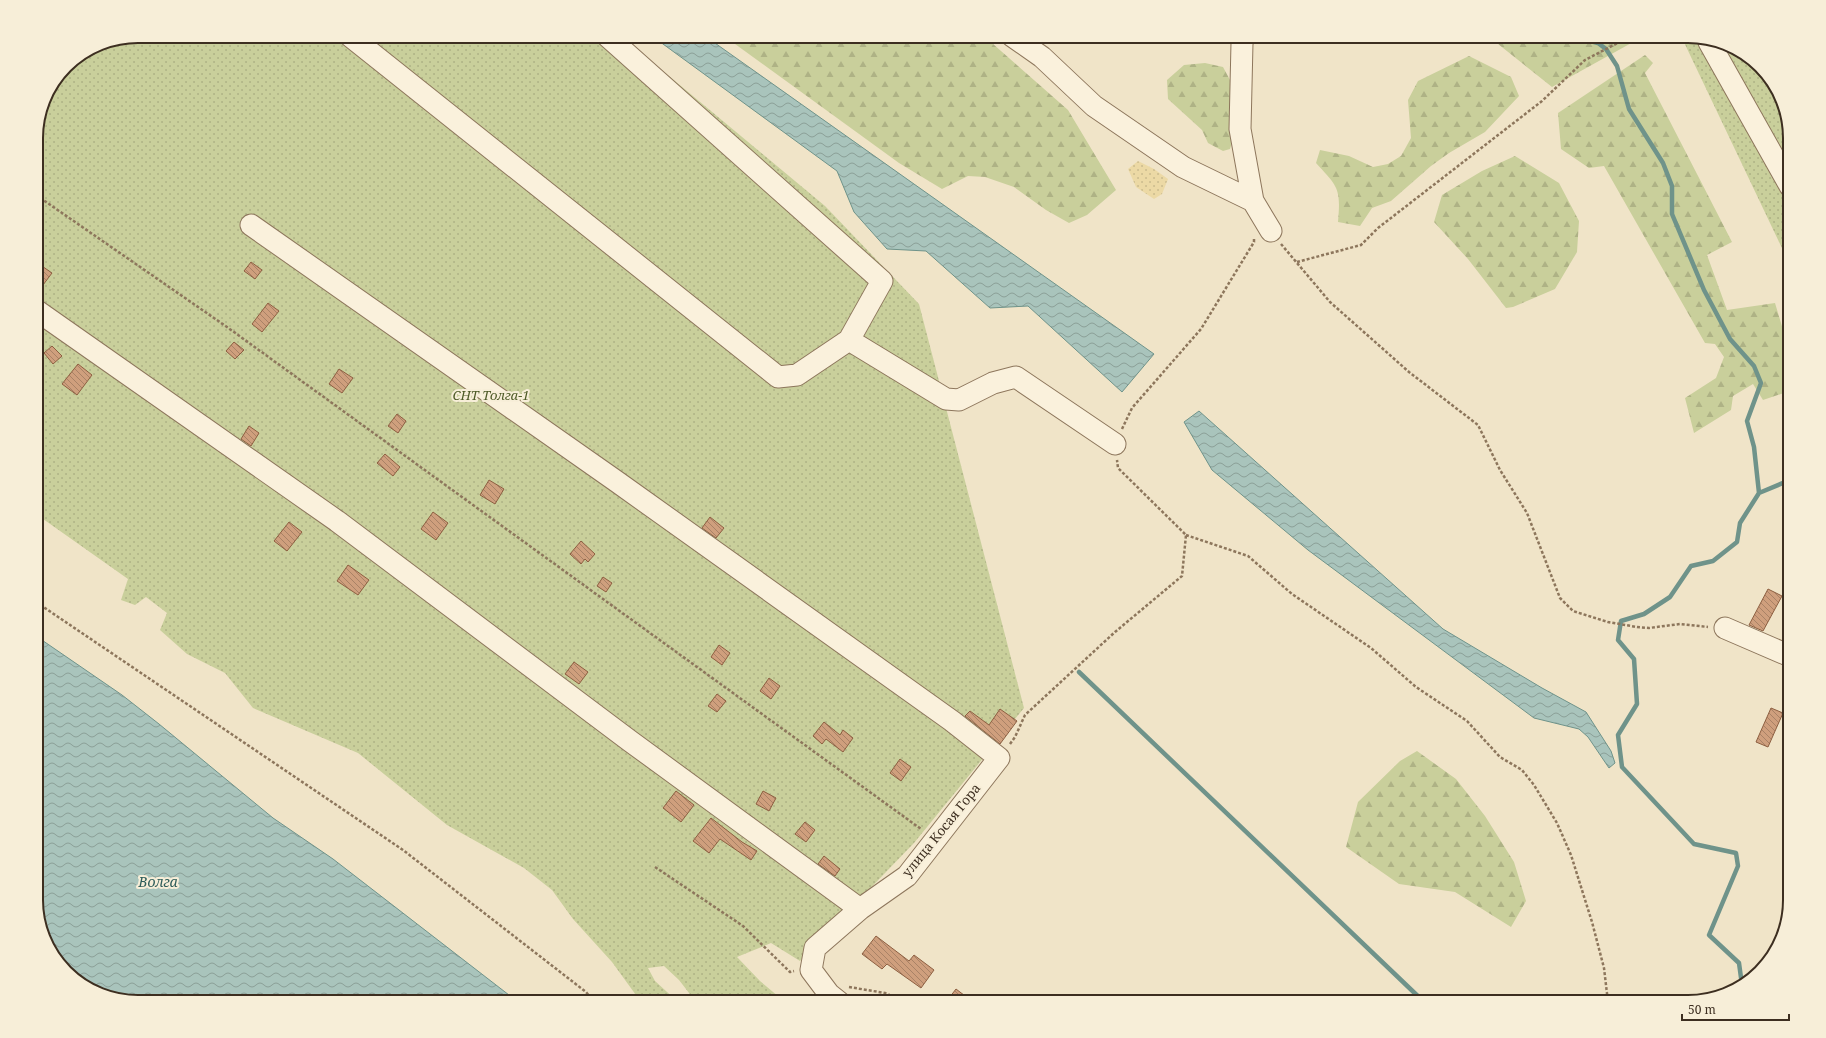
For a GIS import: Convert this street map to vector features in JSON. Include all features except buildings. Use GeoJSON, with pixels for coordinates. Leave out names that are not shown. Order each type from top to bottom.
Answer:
{"type":"FeatureCollection","features":[{"type":"Feature","properties":{"kind":"street"},"geometry":{"type":"LineString","coordinates":[[359,43],[778,376],[797,375],[849,340],[882,281],[615,43]]}},
{"type":"Feature","properties":{"kind":"street"},"geometry":{"type":"LineString","coordinates":[[1022,43],[1042,57],[1094,106],[1176,162],[1253,201]]}},
{"type":"Feature","properties":{"kind":"street"},"geometry":{"type":"LineString","coordinates":[[1242,43],[1240,129],[1253,201],[1262,233]]}},
{"type":"Feature","properties":{"kind":"street"},"geometry":{"type":"LineString","coordinates":[[1711,46],[1783,174]]}},
{"type":"Feature","properties":{"kind":"street"},"geometry":{"type":"LineString","coordinates":[[251,225],[616,481],[952,721],[999,758]]}},
{"type":"Feature","properties":{"kind":"street"},"geometry":{"type":"LineString","coordinates":[[43,315],[337,521],[630,741],[860,909]]}},
{"type":"Feature","properties":{"kind":"street"},"geometry":{"type":"LineString","coordinates":[[849,340],[946,399],[959,400],[993,383],[1016,377],[1115,444]]}},
{"type":"Feature","properties":{"kind":"street"},"geometry":{"type":"LineString","coordinates":[[1725,628],[1783,653]]}},
{"type":"Feature","properties":{"kind":"street","name":"улица Косая Гора"},"geometry":{"type":"LineString","coordinates":[[816,976],[815,948],[860,909],[907,876],[934,839],[999,758]]}},
{"type":"Feature","properties":{"kind":"street"},"geometry":{"type":"LineString","coordinates":[[816,976],[833,995]]}},
{"type":"Feature","properties":{"kind":"path"},"geometry":{"type":"LineString","coordinates":[[1297,262],[1360,245],[1378,228],[1542,101],[1585,60],[1618,43]]}},
{"type":"Feature","properties":{"kind":"path"},"geometry":{"type":"LineString","coordinates":[[43,199],[240,336],[934,839]]}},
{"type":"Feature","properties":{"kind":"path"},"geometry":{"type":"LineString","coordinates":[[1607,995],[1604,968],[1592,922],[1571,855],[1557,823],[1534,785],[1522,770],[1500,757],[1467,721],[1416,687],[1371,648],[1292,594],[1248,556],[1186,535],[1118,468],[1115,444],[1132,408],[1201,329],[1254,242],[1262,233],[1297,262],[1330,302],[1409,372],[1478,425],[1500,470],[1527,513],[1560,598],[1574,611],[1608,622],[1637,628],[1680,624],[1725,628]]}},
{"type":"Feature","properties":{"kind":"path"},"geometry":{"type":"LineString","coordinates":[[999,758],[1015,737],[1025,715],[1115,632],[1182,576],[1186,535]]}},
{"type":"Feature","properties":{"kind":"path"},"geometry":{"type":"LineString","coordinates":[[43,607],[403,850],[588,995]]}},
{"type":"Feature","properties":{"kind":"path"},"geometry":{"type":"LineString","coordinates":[[655,867],[743,926],[790,972],[816,976],[850,987],[889,995]]}},
{"type":"Feature","properties":{"kind":"green space","name":"СНТ Толга-1"},"geometry":{"type":"Polygon","coordinates":[[[138,43],[629,43],[825,206],[919,304],[1024,708],[914,843],[800,961],[771,943],[737,957],[760,981],[777,995],[691,995],[679,980],[664,966],[648,968],[655,981],[670,995],[636,995],[612,962],[573,919],[552,890],[524,868],[447,825],[358,753],[253,708],[225,673],[187,654],[160,630],[167,613],[146,597],[135,605],[121,600],[128,579],[43,519],[43,132],[50,102],[59,85],[71,71],[80,63],[102,50],[114,46],[138,43]]]}},
{"type":"Feature","properties":{"kind":"green space"},"geometry":{"type":"Polygon","coordinates":[[[734,43],[992,43],[1068,110],[1116,190],[1087,215],[1069,223],[1046,210],[1014,187],[985,177],[968,176],[942,189],[899,163],[734,43]]]}},
{"type":"Feature","properties":{"kind":"green space"},"geometry":{"type":"Polygon","coordinates":[[[1497,43],[1631,43],[1552,87],[1497,43]]]}},
{"type":"Feature","properties":{"kind":"green space"},"geometry":{"type":"Polygon","coordinates":[[[1684,43],[1712,46],[1735,56],[1746,63],[1759,75],[1773,96],[1778,108],[1783,132],[1783,250],[1684,43]]]}},
{"type":"Feature","properties":{"kind":"green space"},"geometry":{"type":"Polygon","coordinates":[[[1645,55],[1653,63],[1645,73],[1732,242],[1707,255],[1727,310],[1775,303],[1783,330],[1783,393],[1763,400],[1753,384],[1733,396],[1731,410],[1694,433],[1685,398],[1716,378],[1724,357],[1715,344],[1705,343],[1604,166],[1589,168],[1561,149],[1558,113],[1645,55]]]}},
{"type":"Feature","properties":{"kind":"green space"},"geometry":{"type":"Polygon","coordinates":[[[1469,56],[1511,77],[1519,96],[1485,132],[1449,153],[1431,166],[1391,201],[1372,208],[1360,226],[1338,222],[1339,202],[1336,189],[1333,183],[1316,163],[1320,150],[1349,156],[1373,167],[1388,164],[1401,156],[1411,138],[1408,100],[1418,81],[1469,56]]]}},
{"type":"Feature","properties":{"kind":"green space"},"geometry":{"type":"Polygon","coordinates":[[[1205,63],[1223,67],[1230,80],[1233,102],[1234,136],[1230,149],[1223,151],[1208,143],[1202,130],[1168,99],[1167,80],[1184,65],[1205,63]]]}},
{"type":"Feature","properties":{"kind":"green space"},"geometry":{"type":"Polygon","coordinates":[[[1515,156],[1559,183],[1579,221],[1577,252],[1555,289],[1513,307],[1506,308],[1468,259],[1434,222],[1442,195],[1482,171],[1515,156]]]}},
{"type":"Feature","properties":{"kind":"green space"},"geometry":{"type":"Polygon","coordinates":[[[1417,751],[1456,779],[1485,816],[1514,862],[1526,901],[1511,927],[1455,892],[1399,884],[1346,847],[1358,802],[1400,761],[1417,751]]]}},
{"type":"Feature","properties":{"kind":"sand"},"geometry":{"type":"Polygon","coordinates":[[[1138,161],[1154,169],[1168,179],[1162,194],[1154,199],[1136,187],[1128,169],[1138,161]]]}},
{"type":"Feature","properties":{"kind":"water"},"geometry":{"type":"Polygon","coordinates":[[[662,43],[715,43],[1154,354],[1122,392],[1028,306],[990,308],[926,251],[887,249],[854,212],[837,171],[662,43]]]}},
{"type":"Feature","properties":{"kind":"water"},"geometry":{"type":"Polygon","coordinates":[[[1199,411],[1443,629],[1542,688],[1586,712],[1611,751],[1615,763],[1609,768],[1588,737],[1579,729],[1534,718],[1308,550],[1212,470],[1184,422],[1199,411]]]}},
{"type":"Feature","properties":{"kind":"water","name":"Волга"},"geometry":{"type":"Polygon","coordinates":[[[43,641],[122,695],[273,818],[333,859],[509,995],[138,995],[114,992],[102,988],[80,975],[67,963],[53,942],[48,930],[43,906],[43,641]]]}},
{"type":"Feature","properties":{"kind":"waterway"},"geometry":{"type":"LineString","coordinates":[[1598,43],[1606,49],[1617,66],[1629,109],[1663,163],[1672,186],[1672,214],[1704,290],[1730,339],[1754,366],[1761,383],[1747,421],[1754,447],[1759,493]]}},
{"type":"Feature","properties":{"kind":"waterway"},"geometry":{"type":"LineString","coordinates":[[1741,978],[1739,963],[1709,935],[1738,866],[1736,853],[1694,844],[1622,767],[1618,735],[1637,704],[1634,659],[1618,640],[1621,621],[1644,614],[1670,597],[1691,566],[1713,561],[1737,542],[1740,523],[1759,493],[1783,483]]}},
{"type":"Feature","properties":{"kind":"waterway"},"geometry":{"type":"LineString","coordinates":[[1079,672],[1417,995]]}}]}
